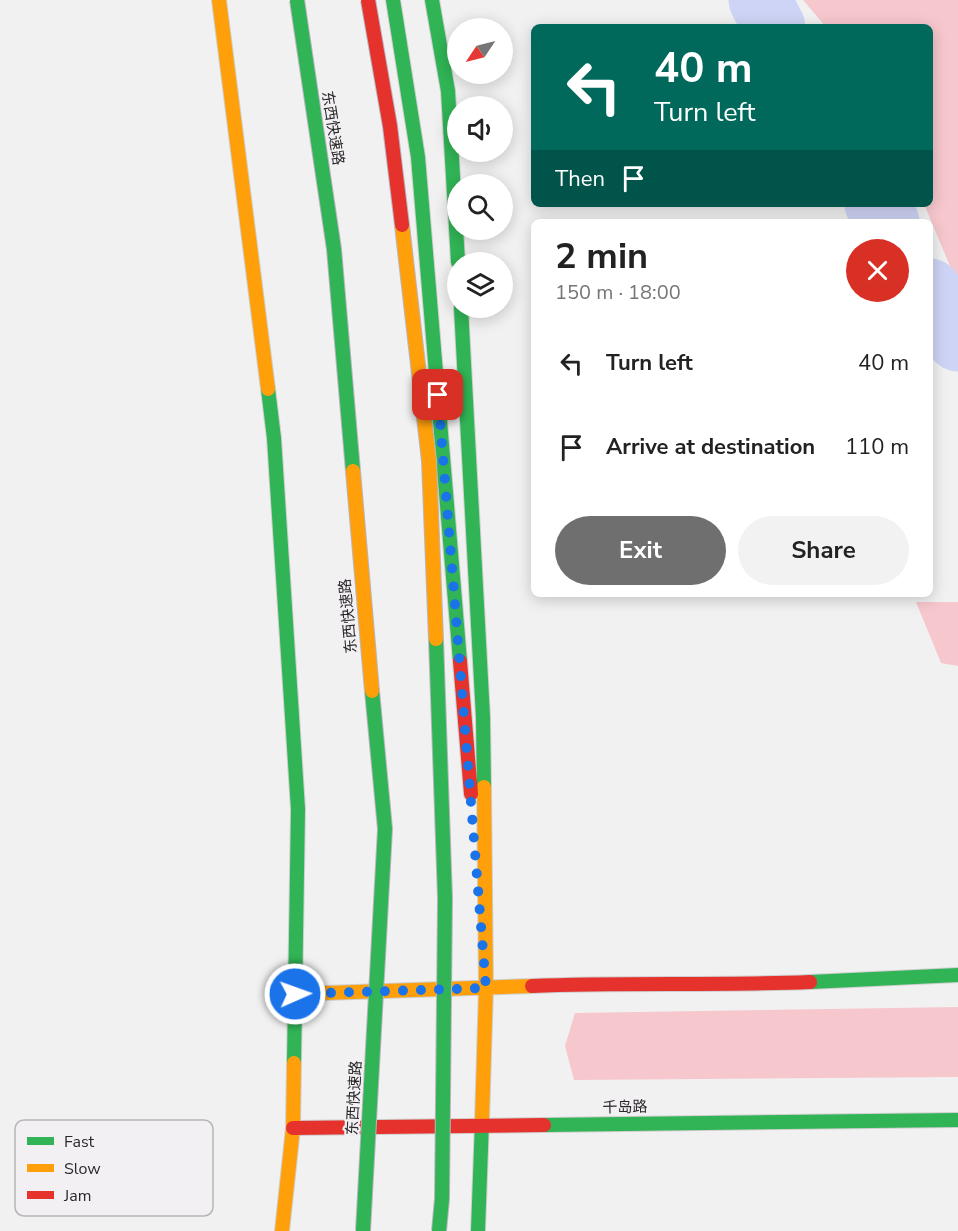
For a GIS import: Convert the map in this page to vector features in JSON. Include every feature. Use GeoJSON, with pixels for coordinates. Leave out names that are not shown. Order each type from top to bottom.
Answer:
{"type":"FeatureCollection","features":[{"type":"Feature","properties":{"kind":"main road"},"geometry":{"type":"LineString","coordinates":[[219,0],[274,438],[298,809],[293,1128],[282,1231]]}},
{"type":"Feature","properties":{"kind":"main road","name":"东西快速路"},"geometry":{"type":"LineString","coordinates":[[297,0],[334,249],[363,608],[385,829],[363,1231]]}},
{"type":"Feature","properties":{"kind":"main road"},"geometry":{"type":"LineString","coordinates":[[368,0],[390,126],[429,461],[445,898],[442,1199],[439,1231]]}},
{"type":"Feature","properties":{"kind":"main road"},"geometry":{"type":"LineString","coordinates":[[393,0],[418,157],[486,988]]}},
{"type":"Feature","properties":{"kind":"main road"},"geometry":{"type":"LineString","coordinates":[[432,0],[448,91],[457,252]]}},
{"type":"Feature","properties":{"kind":"main road"},"geometry":{"type":"LineString","coordinates":[[461,318],[483,717],[486,988],[478,1231]]}},
{"type":"Feature","properties":{"kind":"main road"},"geometry":{"type":"LineString","coordinates":[[295,994],[575,984],[763,984],[958,975]]}},
{"type":"Feature","properties":{"kind":"main road","name":"千岛路"},"geometry":{"type":"LineString","coordinates":[[293,1128],[958,1120]]}},
{"type":"Feature","properties":{"kind":"shaded area"},"geometry":{"type":"Polygon","coordinates":[[[803,0],[958,0],[958,285],[933,225],[933,219],[930,219],[925,207],[933,207],[933,24],[823,24],[803,0]]]}},
{"type":"Feature","properties":{"kind":"shaded area"},"geometry":{"type":"Polygon","coordinates":[[[916,602],[958,602],[958,666],[941,663],[916,602]]]}},
{"type":"Feature","properties":{"kind":"shaded area"},"geometry":{"type":"Polygon","coordinates":[[[958,1007],[958,1077],[574,1080],[565,1046],[575,1013],[958,1007]]]}},
{"type":"Feature","properties":{"kind":"waterway"},"geometry":{"type":"LineString","coordinates":[[760,0],[772,24]]}},
{"type":"Feature","properties":{"kind":"waterway"},"geometry":{"type":"LineString","coordinates":[[878,207],[886,219]]}},
{"type":"Feature","properties":{"kind":"waterway"},"geometry":{"type":"LineString","coordinates":[[933,295],[958,340]]}},
{"type":"Feature","properties":{"kind":"traffic: fast"},"geometry":{"type":"LineString","coordinates":[[297,0],[334,249],[353,471]]}},
{"type":"Feature","properties":{"kind":"traffic: fast"},"geometry":{"type":"LineString","coordinates":[[393,0],[418,157],[460,661]]}},
{"type":"Feature","properties":{"kind":"traffic: fast"},"geometry":{"type":"LineString","coordinates":[[432,0],[448,91],[457,252]]}},
{"type":"Feature","properties":{"kind":"traffic: fast"},"geometry":{"type":"LineString","coordinates":[[462,318],[483,717],[484,787]]}},
{"type":"Feature","properties":{"kind":"traffic: fast"},"geometry":{"type":"LineString","coordinates":[[268,389],[274,438],[298,809],[294,1063]]}},
{"type":"Feature","properties":{"kind":"traffic: fast"},"geometry":{"type":"LineString","coordinates":[[436,639],[445,898],[442,1199],[439,1231]]}},
{"type":"Feature","properties":{"kind":"traffic: fast"},"geometry":{"type":"LineString","coordinates":[[363,1231],[385,829],[372,691]]}},
{"type":"Feature","properties":{"kind":"traffic: fast"},"geometry":{"type":"LineString","coordinates":[[810,982],[958,975]]}},
{"type":"Feature","properties":{"kind":"traffic: fast"},"geometry":{"type":"LineString","coordinates":[[544,1125],[958,1120]]}},
{"type":"Feature","properties":{"kind":"traffic: fast"},"geometry":{"type":"LineString","coordinates":[[478,1231],[482,1121]]}},
{"type":"Feature","properties":{"kind":"traffic: slow"},"geometry":{"type":"LineString","coordinates":[[219,0],[268,389]]}},
{"type":"Feature","properties":{"kind":"traffic: slow"},"geometry":{"type":"LineString","coordinates":[[402,225],[429,461],[436,639]]}},
{"type":"Feature","properties":{"kind":"traffic: slow"},"geometry":{"type":"LineString","coordinates":[[353,471],[372,691]]}},
{"type":"Feature","properties":{"kind":"traffic: slow"},"geometry":{"type":"LineString","coordinates":[[482,1121],[486,988],[484,787]]}},
{"type":"Feature","properties":{"kind":"traffic: slow"},"geometry":{"type":"LineString","coordinates":[[295,994],[532,986]]}},
{"type":"Feature","properties":{"kind":"traffic: slow"},"geometry":{"type":"LineString","coordinates":[[282,1231],[293,1128],[294,1063]]}},
{"type":"Feature","properties":{"kind":"traffic: jam"},"geometry":{"type":"LineString","coordinates":[[368,0],[390,126],[402,225]]}},
{"type":"Feature","properties":{"kind":"traffic: jam"},"geometry":{"type":"LineString","coordinates":[[460,661],[471,794]]}},
{"type":"Feature","properties":{"kind":"traffic: jam"},"geometry":{"type":"LineString","coordinates":[[532,986],[810,982]]}},
{"type":"Feature","properties":{"kind":"traffic: jam"},"geometry":{"type":"LineString","coordinates":[[293,1128],[544,1125]]}},
{"type":"Feature","properties":{"kind":"route"},"geometry":{"type":"LineString","coordinates":[[295,994],[486,988],[438,395]]}}]}
